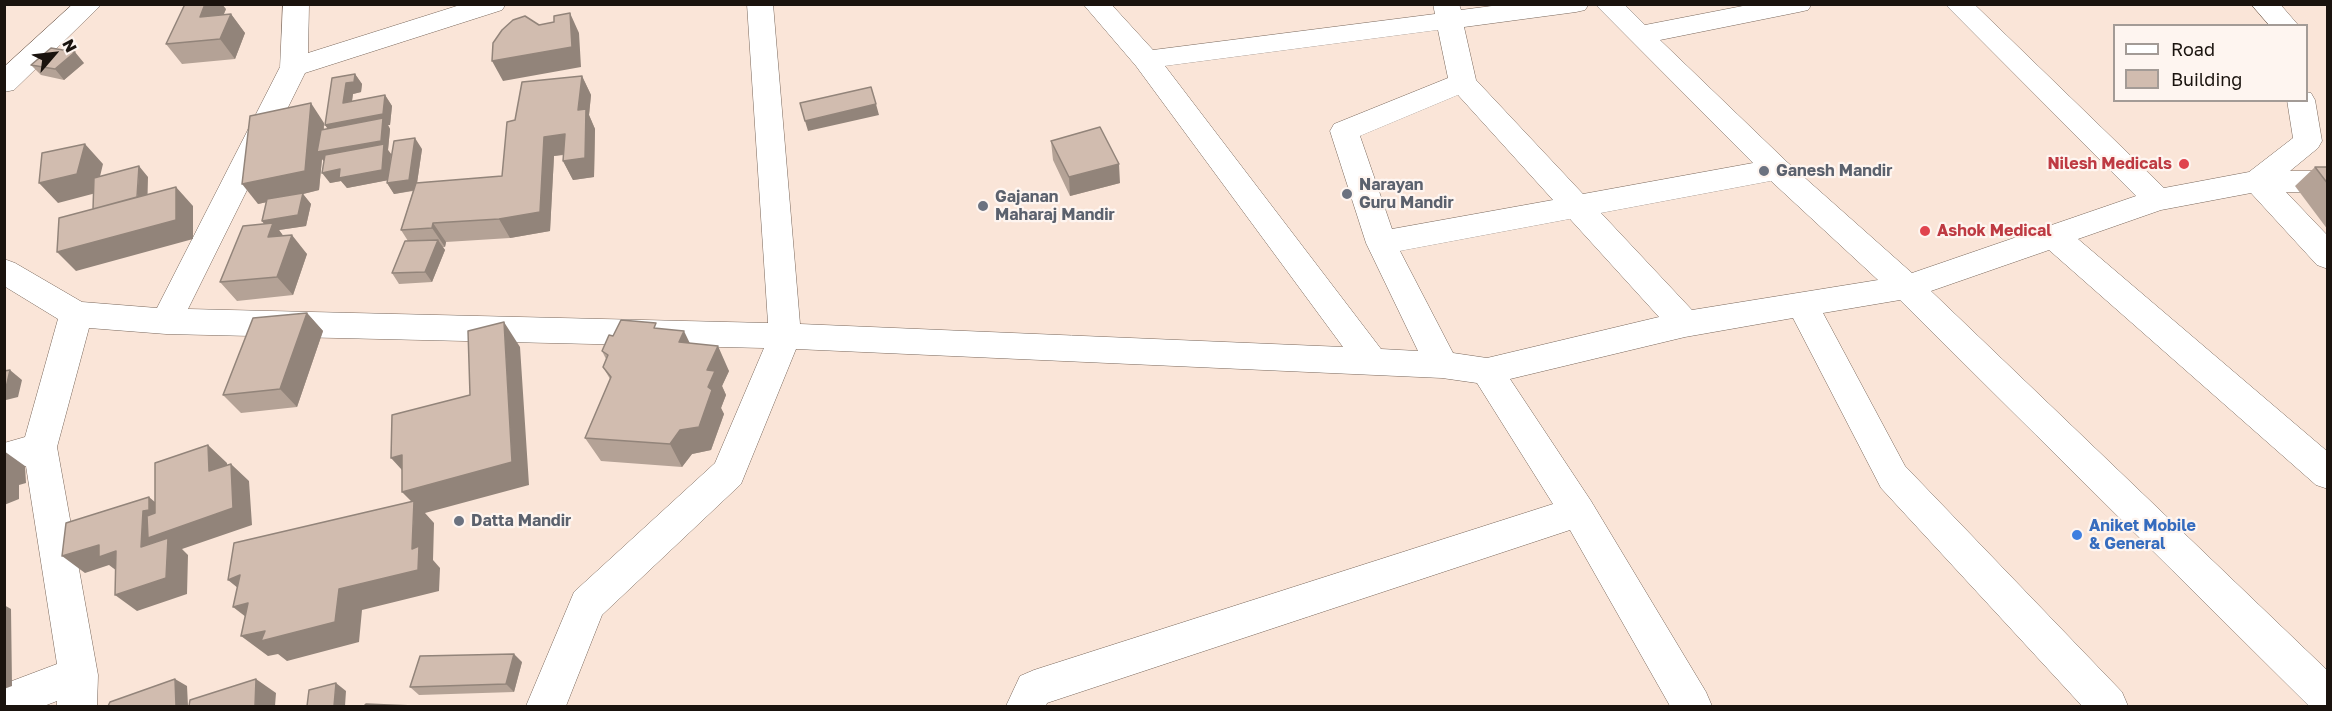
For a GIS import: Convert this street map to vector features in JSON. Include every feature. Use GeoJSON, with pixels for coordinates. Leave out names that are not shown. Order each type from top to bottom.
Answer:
{"type":"FeatureCollection","features":[{"type":"Feature","properties":{"kind":"street"},"geometry":{"type":"LineString","coordinates":[[4,83],[89,4]]}},
{"type":"Feature","properties":{"kind":"street"},"geometry":{"type":"LineString","coordinates":[[166,321],[294,67],[296,4]]}},
{"type":"Feature","properties":{"kind":"street"},"geometry":{"type":"LineString","coordinates":[[294,67],[493,4]]}},
{"type":"Feature","properties":{"kind":"street"},"geometry":{"type":"LineString","coordinates":[[546,706],[587,603],[729,473],[785,336],[760,4]]}},
{"type":"Feature","properties":{"kind":"street"},"geometry":{"type":"LineString","coordinates":[[1096,4],[1146,60],[1372,362]]}},
{"type":"Feature","properties":{"kind":"street"},"geometry":{"type":"LineString","coordinates":[[1146,60],[1448,12],[1576,4]]}},
{"type":"Feature","properties":{"kind":"street"},"geometry":{"type":"LineString","coordinates":[[1608,4],[1777,168],[1907,287],[2328,698]]}},
{"type":"Feature","properties":{"kind":"street"},"geometry":{"type":"LineString","coordinates":[[1639,35],[1799,4]]}},
{"type":"Feature","properties":{"kind":"street"},"geometry":{"type":"LineString","coordinates":[[1958,4],[2158,200]]}},
{"type":"Feature","properties":{"kind":"street"},"geometry":{"type":"LineString","coordinates":[[2264,4],[2284,24]]}},
{"type":"Feature","properties":{"kind":"street"},"geometry":{"type":"LineString","coordinates":[[1448,12],[1463,82],[1685,324]]}},
{"type":"Feature","properties":{"kind":"street"},"geometry":{"type":"LineString","coordinates":[[1442,365],[1381,243],[1344,131],[1463,82]]}},
{"type":"Feature","properties":{"kind":"street"},"geometry":{"type":"LineString","coordinates":[[2258,180],[2308,141],[2301,102]]}},
{"type":"Feature","properties":{"kind":"street"},"geometry":{"type":"LineString","coordinates":[[1381,243],[1777,168]]}},
{"type":"Feature","properties":{"kind":"street"},"geometry":{"type":"LineString","coordinates":[[2258,180],[2328,257]]}},
{"type":"Feature","properties":{"kind":"street"},"geometry":{"type":"LineString","coordinates":[[4,271],[76,314],[166,321],[785,336],[1442,365],[1487,371],[1685,324],[1907,287],[2158,200],[2258,180],[2328,182]]}},
{"type":"Feature","properties":{"kind":"street"},"geometry":{"type":"LineString","coordinates":[[2054,236],[2328,474]]}},
{"type":"Feature","properties":{"kind":"street"},"geometry":{"type":"LineString","coordinates":[[1802,304],[1893,477],[2108,706]]}},
{"type":"Feature","properties":{"kind":"street"},"geometry":{"type":"LineString","coordinates":[[4,703],[77,691],[40,447],[76,314]]}},
{"type":"Feature","properties":{"kind":"street"},"geometry":{"type":"LineString","coordinates":[[1487,371],[1578,512],[1692,706]]}},
{"type":"Feature","properties":{"kind":"street"},"geometry":{"type":"LineString","coordinates":[[4,458],[40,447]]}},
{"type":"Feature","properties":{"kind":"street"},"geometry":{"type":"LineString","coordinates":[[1026,706],[1034,689],[1578,512]]}},
{"type":"Feature","properties":{"kind":"building"},"geometry":{"type":"Polygon","coordinates":[[[185,4],[205,4],[200,17],[231,14],[220,39],[166,44],[185,4]]]}},
{"type":"Feature","properties":{"kind":"building"},"geometry":{"type":"Polygon","coordinates":[[[570,13],[572,47],[492,61],[493,43],[513,20],[525,16],[539,25],[554,22],[554,16],[570,13]]]}},
{"type":"Feature","properties":{"kind":"building"},"geometry":{"type":"Polygon","coordinates":[[[51,48],[75,52],[55,69],[31,65],[51,48]]]}},
{"type":"Feature","properties":{"kind":"building"},"geometry":{"type":"Polygon","coordinates":[[[355,74],[354,82],[346,83],[343,103],[385,95],[383,114],[325,125],[332,78],[355,74]]]}},
{"type":"Feature","properties":{"kind":"building"},"geometry":{"type":"Polygon","coordinates":[[[582,76],[578,110],[586,109],[585,158],[563,161],[565,134],[544,137],[540,212],[499,219],[433,223],[432,228],[401,230],[416,183],[502,176],[507,122],[515,120],[522,82],[582,76]]]}},
{"type":"Feature","properties":{"kind":"building"},"geometry":{"type":"Polygon","coordinates":[[[871,87],[876,104],[805,121],[800,103],[871,87]]]}},
{"type":"Feature","properties":{"kind":"building"},"geometry":{"type":"Polygon","coordinates":[[[311,103],[305,171],[242,184],[250,116],[311,103]]]}},
{"type":"Feature","properties":{"kind":"building"},"geometry":{"type":"Polygon","coordinates":[[[383,118],[381,141],[317,152],[321,130],[383,118]]]}},
{"type":"Feature","properties":{"kind":"building"},"geometry":{"type":"Polygon","coordinates":[[[1100,127],[1119,164],[1069,177],[1051,141],[1100,127]]]}},
{"type":"Feature","properties":{"kind":"building"},"geometry":{"type":"Polygon","coordinates":[[[415,138],[409,180],[387,183],[394,141],[415,138]]]}},
{"type":"Feature","properties":{"kind":"building"},"geometry":{"type":"Polygon","coordinates":[[[85,144],[77,174],[39,183],[42,153],[85,144]]]}},
{"type":"Feature","properties":{"kind":"building"},"geometry":{"type":"Polygon","coordinates":[[[384,144],[382,170],[339,178],[340,169],[322,173],[325,155],[384,144]]]}},
{"type":"Feature","properties":{"kind":"building"},"geometry":{"type":"Polygon","coordinates":[[[139,166],[137,197],[93,209],[94,178],[139,166]]]}},
{"type":"Feature","properties":{"kind":"building"},"geometry":{"type":"Polygon","coordinates":[[[2315,167],[2328,167],[2328,184],[2315,167]]]}},
{"type":"Feature","properties":{"kind":"building"},"geometry":{"type":"Polygon","coordinates":[[[176,187],[176,220],[57,252],[59,218],[176,187]]]}},
{"type":"Feature","properties":{"kind":"building"},"geometry":{"type":"Polygon","coordinates":[[[303,193],[298,215],[262,221],[267,199],[303,193]]]}},
{"type":"Feature","properties":{"kind":"building"},"geometry":{"type":"Polygon","coordinates":[[[273,223],[268,237],[292,235],[277,277],[220,282],[243,226],[273,223]]]}},
{"type":"Feature","properties":{"kind":"building"},"geometry":{"type":"Polygon","coordinates":[[[438,240],[425,272],[392,273],[405,241],[438,240]]]}},
{"type":"Feature","properties":{"kind":"building"},"geometry":{"type":"Polygon","coordinates":[[[307,313],[280,389],[223,395],[253,318],[307,313]]]}},
{"type":"Feature","properties":{"kind":"building"},"geometry":{"type":"Polygon","coordinates":[[[621,320],[656,323],[654,328],[684,331],[679,342],[718,346],[707,370],[715,371],[708,387],[712,390],[699,427],[680,430],[670,444],[585,438],[611,377],[603,367],[608,355],[602,351],[609,335],[613,336],[621,320]]]}},
{"type":"Feature","properties":{"kind":"building"},"geometry":{"type":"Polygon","coordinates":[[[504,322],[512,462],[402,492],[402,455],[391,458],[392,415],[470,395],[468,331],[504,322]]]}},
{"type":"Feature","properties":{"kind":"building"},"geometry":{"type":"Polygon","coordinates":[[[10,370],[6,388],[4,388],[4,371],[10,370]]]}},
{"type":"Feature","properties":{"kind":"building"},"geometry":{"type":"Polygon","coordinates":[[[208,445],[209,471],[231,464],[233,508],[148,538],[147,516],[155,513],[155,463],[208,445]]]}},
{"type":"Feature","properties":{"kind":"building"},"geometry":{"type":"Polygon","coordinates":[[[149,497],[149,510],[143,511],[141,547],[168,538],[166,578],[115,595],[116,551],[99,557],[99,545],[62,556],[66,523],[149,497]]]}},
{"type":"Feature","properties":{"kind":"building"},"geometry":{"type":"Polygon","coordinates":[[[414,501],[412,549],[419,546],[418,570],[339,589],[335,622],[261,641],[265,631],[241,636],[248,603],[233,607],[240,575],[228,580],[234,543],[414,501]]]}},
{"type":"Feature","properties":{"kind":"building"},"geometry":{"type":"Polygon","coordinates":[[[514,654],[506,684],[410,687],[420,656],[514,654]]]}},
{"type":"Feature","properties":{"kind":"building"},"geometry":{"type":"Polygon","coordinates":[[[175,679],[176,706],[108,706],[110,702],[175,679]]]}},
{"type":"Feature","properties":{"kind":"building"},"geometry":{"type":"Polygon","coordinates":[[[256,679],[255,706],[189,706],[190,700],[256,679]]]}},
{"type":"Feature","properties":{"kind":"building"},"geometry":{"type":"Polygon","coordinates":[[[336,683],[334,706],[307,706],[309,690],[336,683]]]}},
{"type":"Feature","properties":{"kind":"building"},"geometry":{"type":"Polygon","coordinates":[[[366,704],[414,706],[364,706],[366,704]]]}},
{"type":"Feature","properties":{"kind":"place","name":"Nilesh Medicals"},"geometry":{"type":"Point","coordinates":[2184,164]}},
{"type":"Feature","properties":{"kind":"place","name":"Ganesh Mandir"},"geometry":{"type":"Point","coordinates":[1764,171]}},
{"type":"Feature","properties":{"kind":"place","name":"Narayan Guru Mandir"},"geometry":{"type":"Point","coordinates":[1347,194]}},
{"type":"Feature","properties":{"kind":"place","name":"Gajanan Maharaj Mandir"},"geometry":{"type":"Point","coordinates":[983,206]}},
{"type":"Feature","properties":{"kind":"place","name":"Ashok Medical"},"geometry":{"type":"Point","coordinates":[1925,231]}},
{"type":"Feature","properties":{"kind":"place","name":"Datta Mandir"},"geometry":{"type":"Point","coordinates":[459,521]}},
{"type":"Feature","properties":{"kind":"place","name":"Aniket Mobile & General"},"geometry":{"type":"Point","coordinates":[2077,535]}}]}
